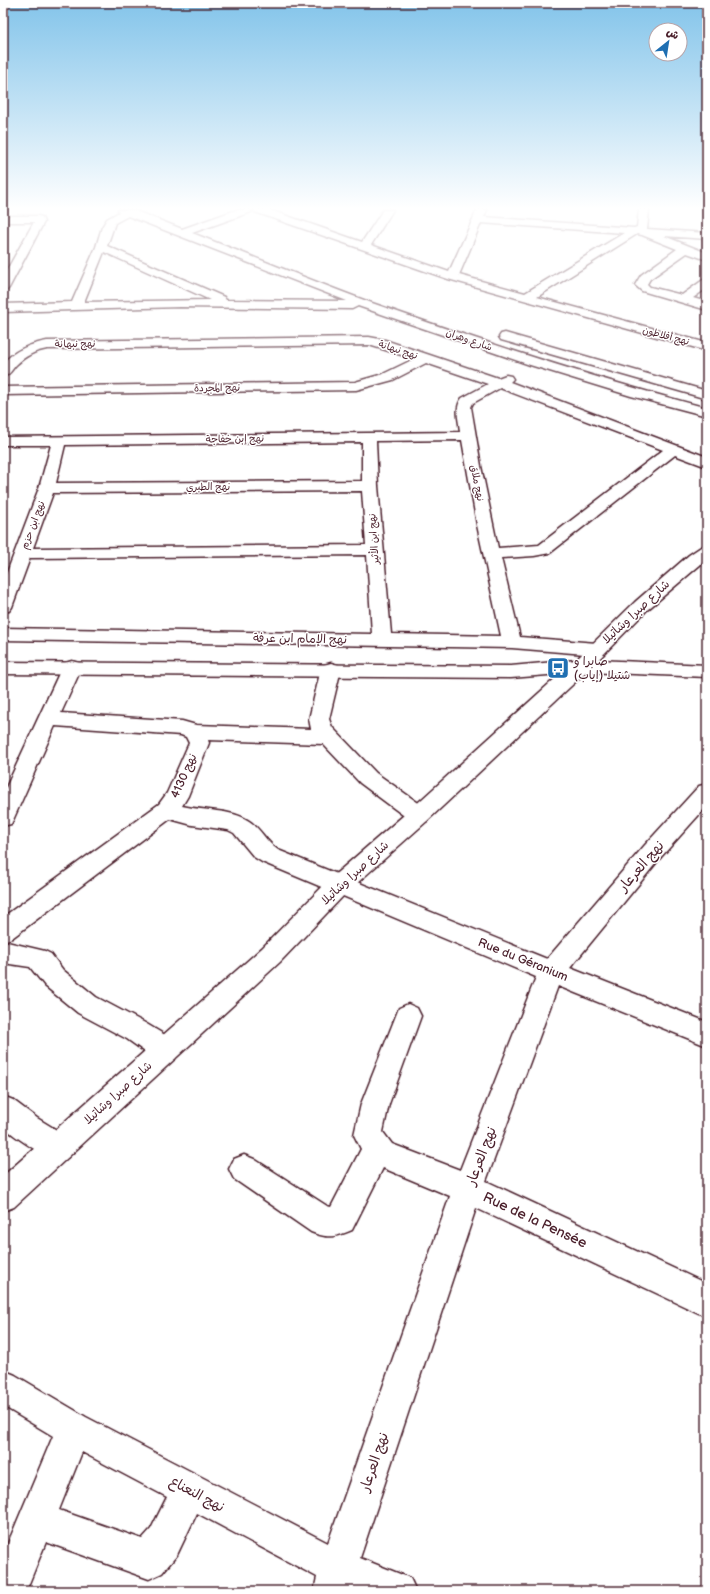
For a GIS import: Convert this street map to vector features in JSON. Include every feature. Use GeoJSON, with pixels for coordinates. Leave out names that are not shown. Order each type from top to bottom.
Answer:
{"type":"FeatureCollection","features":[{"type":"Feature","properties":{"kind":"street"},"geometry":{"type":"LineString","coordinates":[[77,305],[86,284]]}},
{"type":"Feature","properties":{"kind":"street"},"geometry":{"type":"LineString","coordinates":[[188,284],[227,303]]}},
{"type":"Feature","properties":{"kind":"street","name":"شارع وهران"},"geometry":{"type":"LineString","coordinates":[[315,284],[367,305],[535,362],[636,393],[707,412]]}},
{"type":"Feature","properties":{"kind":"street"},"geometry":{"type":"LineString","coordinates":[[291,304],[337,284]]}},
{"type":"Feature","properties":{"kind":"street","name":"نهج أفلاطون"},"geometry":{"type":"LineString","coordinates":[[478,284],[707,347]]}},
{"type":"Feature","properties":{"kind":"street"},"geometry":{"type":"LineString","coordinates":[[526,298],[549,284]]}},
{"type":"Feature","properties":{"kind":"street"},"geometry":{"type":"LineString","coordinates":[[641,284],[646,289],[707,306]]}},
{"type":"Feature","properties":{"kind":"street"},"geometry":{"type":"LineString","coordinates":[[684,299],[704,284]]}},
{"type":"Feature","properties":{"kind":"street"},"geometry":{"type":"LineString","coordinates":[[3,308],[77,305],[227,303],[367,305]]}},
{"type":"Feature","properties":{"kind":"street"},"geometry":{"type":"LineString","coordinates":[[495,334],[707,395]]}},
{"type":"Feature","properties":{"kind":"street","name":"نهج نبهانة"},"geometry":{"type":"LineString","coordinates":[[3,373],[9,364],[30,349],[47,345],[369,341],[391,345],[499,383],[674,448],[707,462]]}},
{"type":"Feature","properties":{"kind":"street","name":"نهج المجردة"},"geometry":{"type":"LineString","coordinates":[[3,391],[356,386],[388,377],[425,358]]}},
{"type":"Feature","properties":{"kind":"street","name":"نهج ملاق"},"geometry":{"type":"LineString","coordinates":[[512,642],[491,553],[468,436],[464,407],[465,404],[535,362]]}},
{"type":"Feature","properties":{"kind":"street","name":"نهج إبن خفاجة"},"geometry":{"type":"LineString","coordinates":[[3,441],[468,436]]}},
{"type":"Feature","properties":{"kind":"street","name":"نهج ابن الأثير"},"geometry":{"type":"LineString","coordinates":[[369,437],[370,486],[382,640]]}},
{"type":"Feature","properties":{"kind":"street","name":"نهج ابن حزم"},"geometry":{"type":"LineString","coordinates":[[3,607],[47,488],[59,441]]}},
{"type":"Feature","properties":{"kind":"street"},"geometry":{"type":"LineString","coordinates":[[491,553],[544,549],[674,448]]}},
{"type":"Feature","properties":{"kind":"street","name":"نهج الطبري"},"geometry":{"type":"LineString","coordinates":[[47,488],[370,486]]}},
{"type":"Feature","properties":{"kind":"street"},"geometry":{"type":"LineString","coordinates":[[22,553],[375,550]]}},
{"type":"Feature","properties":{"kind":"street","name":"شارع صبرا وشاتيلا"},"geometry":{"type":"LineString","coordinates":[[3,1196],[270,955],[339,885],[581,666],[640,606],[695,559],[707,551]]}},
{"type":"Feature","properties":{"kind":"street","name":"نهج الإمام ابن عرفة"},"geometry":{"type":"LineString","coordinates":[[3,634],[512,642],[597,649]]}},
{"type":"Feature","properties":{"kind":"street"},"geometry":{"type":"LineString","coordinates":[[3,668],[72,667],[331,669],[511,672],[581,666],[707,671]]}},
{"type":"Feature","properties":{"kind":"street"},"geometry":{"type":"LineString","coordinates":[[3,818],[8,795],[50,719],[72,667]]}},
{"type":"Feature","properties":{"kind":"street"},"geometry":{"type":"LineString","coordinates":[[331,669],[319,719],[322,730],[368,778],[419,814]]}},
{"type":"Feature","properties":{"kind":"street"},"geometry":{"type":"LineString","coordinates":[[50,719],[182,728],[195,732],[330,737]]}},
{"type":"Feature","properties":{"kind":"street","name":"نهج 4130"},"geometry":{"type":"LineString","coordinates":[[3,930],[167,810],[177,796],[199,742],[195,732]]}},
{"type":"Feature","properties":{"kind":"street","name":"نهج العرعار"},"geometry":{"type":"LineString","coordinates":[[335,1579],[468,1188],[551,972],[653,851],[707,792]]}},
{"type":"Feature","properties":{"kind":"street","name":"Rue du Géranium"},"geometry":{"type":"LineString","coordinates":[[167,810],[192,817],[232,822],[242,827],[262,851],[270,856],[551,972],[707,1034]]}},
{"type":"Feature","properties":{"kind":"street"},"geometry":{"type":"LineString","coordinates":[[3,952],[36,958],[42,962],[54,978],[87,1005],[136,1031],[165,1050]]}},
{"type":"Feature","properties":{"kind":"street"},"geometry":{"type":"LineString","coordinates":[[244,1169],[322,1221],[332,1222],[341,1219],[373,1157],[382,1154],[368,1135],[375,1104],[408,1016]]}},
{"type":"Feature","properties":{"kind":"street"},"geometry":{"type":"LineString","coordinates":[[3,1109],[27,1128],[58,1147]]}},
{"type":"Feature","properties":{"kind":"street","name":"Rue de la Pensée"},"geometry":{"type":"LineString","coordinates":[[382,1154],[468,1188],[707,1300]]}},
{"type":"Feature","properties":{"kind":"street","name":"نهج النعناع"},"geometry":{"type":"LineString","coordinates":[[3,1387],[74,1429],[190,1490],[335,1579],[396,1591]]}},
{"type":"Feature","properties":{"kind":"street"},"geometry":{"type":"LineString","coordinates":[[7,1591],[74,1429]]}},
{"type":"Feature","properties":{"kind":"street"},"geometry":{"type":"LineString","coordinates":[[36,1520],[149,1560],[164,1542],[190,1490]]}},
{"type":"Feature","properties":{"kind":"place","name":"صابرا و شتيلا (إياب)"},"geometry":{"type":"Point","coordinates":[558,668]}}]}
